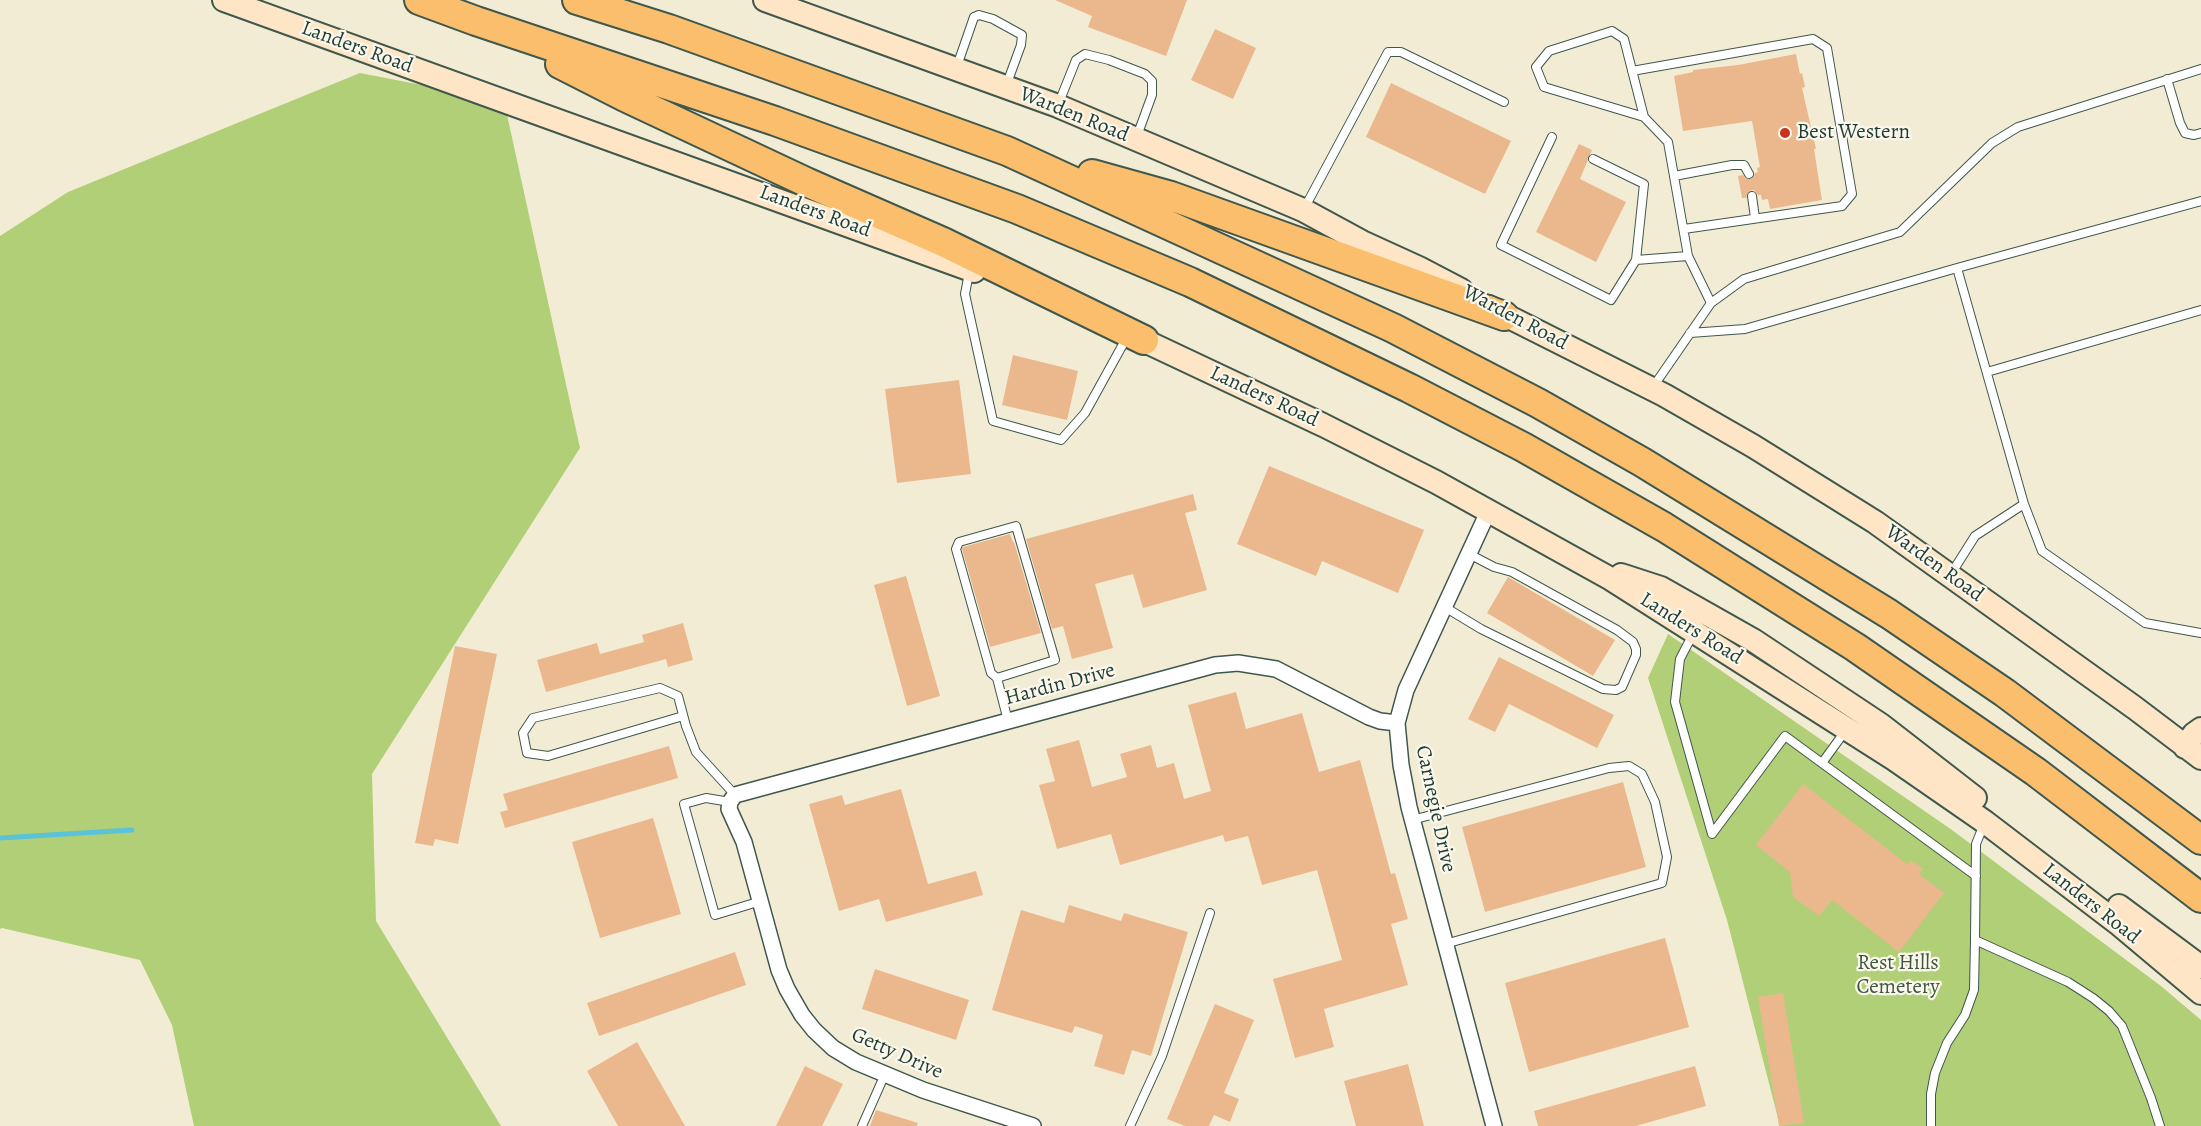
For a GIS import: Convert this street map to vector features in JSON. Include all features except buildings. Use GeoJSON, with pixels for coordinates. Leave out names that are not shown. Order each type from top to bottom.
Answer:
{"type":"FeatureCollection","features":[{"type":"Feature","properties":{"kind":"highway"},"geometry":{"type":"LineString","coordinates":[[419,0],[775,121],[1017,209],[1190,282],[1409,388],[1523,447],[1664,527],[1855,646],[2036,772],[2201,898]]}},
{"type":"Feature","properties":{"kind":"highway"},"geometry":{"type":"LineString","coordinates":[[577,0],[680,33],[1007,151],[1170,196],[1504,316]]}},
{"type":"Feature","properties":{"kind":"highway"},"geometry":{"type":"LineString","coordinates":[[476,21],[625,98],[806,182],[943,242],[1137,337]]}},
{"type":"Feature","properties":{"kind":"highway"},"geometry":{"type":"LineString","coordinates":[[1007,151],[1393,328],[1538,403],[1642,462],[1889,614],[2005,693],[2201,840]]}},
{"type":"Feature","properties":{"kind":"main road","name":"Landers Road"},"geometry":{"type":"LineString","coordinates":[[224,0],[970,269],[1137,337],[1333,430],[1436,482],[1580,562],[1695,630],[1894,759],[1985,822],[2120,925],[2201,993]]}},
{"type":"Feature","properties":{"kind":"main road","name":"Warden Road"},"geometry":{"type":"LineString","coordinates":[[765,0],[1058,106],[1303,210],[1362,242],[1419,268],[1504,316],[1652,388],[1875,522],[2193,752]]}},
{"type":"Feature","properties":{"kind":"main road"},"geometry":{"type":"LineString","coordinates":[[1580,562],[1661,588],[1763,647],[1881,725],[2201,967]]}},
{"type":"Feature","properties":{"kind":"main road"},"geometry":{"type":"LineString","coordinates":[[2193,752],[2194,734],[2201,729]]}},
{"type":"Feature","properties":{"kind":"street","name":"Carnegie Drive"},"geometry":{"type":"LineString","coordinates":[[1488,512],[1406,690],[1397,723],[1401,765],[1412,820],[1494,1126]]}},
{"type":"Feature","properties":{"kind":"street","name":"Hardin Drive"},"geometry":{"type":"LineString","coordinates":[[733,798],[1215,665],[1238,663],[1276,669],[1370,717],[1397,723]]}},
{"type":"Feature","properties":{"kind":"street","name":"Getty Drive"},"geometry":{"type":"LineString","coordinates":[[733,798],[729,809],[744,842],[779,970],[802,1015],[814,1030],[833,1048],[856,1062],[923,1090],[1033,1126]]}},
{"type":"Feature","properties":{"kind":"lane"},"geometry":{"type":"LineString","coordinates":[[956,69],[974,17],[979,15],[993,19],[1022,35],[1023,40],[1005,87]]}},
{"type":"Feature","properties":{"kind":"lane"},"geometry":{"type":"LineString","coordinates":[[1644,117],[1544,87],[1536,67],[1549,51],[1612,31],[1624,39],[1644,117],[1668,142],[1688,256],[1711,303]]}},
{"type":"Feature","properties":{"kind":"lane"},"geometry":{"type":"LineString","coordinates":[[1632,71],[1813,39],[1827,48],[1852,194],[1842,206],[1684,229]]}},
{"type":"Feature","properties":{"kind":"lane"},"geometry":{"type":"LineString","coordinates":[[1303,210],[1388,52],[1401,52],[1504,102]]}},
{"type":"Feature","properties":{"kind":"lane"},"geometry":{"type":"LineString","coordinates":[[1058,106],[1076,60],[1085,54],[1109,60],[1145,74],[1152,81],[1152,95],[1136,140]]}},
{"type":"Feature","properties":{"kind":"lane"},"geometry":{"type":"LineString","coordinates":[[1652,388],[1711,303],[1744,279],[1899,232],[1992,143],[2018,128],[2201,69]]}},
{"type":"Feature","properties":{"kind":"lane"},"geometry":{"type":"LineString","coordinates":[[2166,79],[2185,133],[2194,135],[2201,133]]}},
{"type":"Feature","properties":{"kind":"lane"},"geometry":{"type":"LineString","coordinates":[[1552,137],[1501,245],[1611,300],[1635,260],[1644,184],[1593,159]]}},
{"type":"Feature","properties":{"kind":"lane"},"geometry":{"type":"LineString","coordinates":[[1674,177],[1732,165],[1744,165],[1749,174]]}},
{"type":"Feature","properties":{"kind":"lane"},"geometry":{"type":"LineString","coordinates":[[1752,196],[1755,218]]}},
{"type":"Feature","properties":{"kind":"lane"},"geometry":{"type":"LineString","coordinates":[[1690,333],[1745,329],[2201,201]]}},
{"type":"Feature","properties":{"kind":"lane"},"geometry":{"type":"LineString","coordinates":[[1635,260],[1688,256]]}},
{"type":"Feature","properties":{"kind":"lane"},"geometry":{"type":"LineString","coordinates":[[1957,268],[2024,504],[2042,551],[2145,623],[2201,633]]}},
{"type":"Feature","properties":{"kind":"lane"},"geometry":{"type":"LineString","coordinates":[[970,269],[965,294],[993,421],[1061,440],[1085,413],[1137,337]]}},
{"type":"Feature","properties":{"kind":"lane"},"geometry":{"type":"LineString","coordinates":[[1987,372],[2201,310]]}},
{"type":"Feature","properties":{"kind":"lane"},"geometry":{"type":"LineString","coordinates":[[1950,576],[1975,536],[2024,504]]}},
{"type":"Feature","properties":{"kind":"lane"},"geometry":{"type":"LineString","coordinates":[[997,678],[1055,660],[1016,526],[959,543],[956,549],[991,673],[997,678],[1008,721]]}},
{"type":"Feature","properties":{"kind":"lane"},"geometry":{"type":"LineString","coordinates":[[1443,606],[1481,629],[1603,689],[1616,690],[1622,687],[1636,655],[1633,642],[1617,630],[1512,572],[1494,567],[1469,554]]}},
{"type":"Feature","properties":{"kind":"lane"},"geometry":{"type":"LineString","coordinates":[[1695,630],[1680,658],[1675,702],[1712,834],[1785,736],[1976,876]]}},
{"type":"Feature","properties":{"kind":"lane"},"geometry":{"type":"LineString","coordinates":[[683,716],[548,756],[527,753],[523,733],[533,718],[660,688],[678,696],[696,752],[733,798]]}},
{"type":"Feature","properties":{"kind":"lane"},"geometry":{"type":"LineString","coordinates":[[1822,763],[1846,729]]}},
{"type":"Feature","properties":{"kind":"lane"},"geometry":{"type":"LineString","coordinates":[[1412,820],[1609,768],[1629,766],[1642,774],[1655,802],[1667,857],[1662,883],[1445,944]]}},
{"type":"Feature","properties":{"kind":"lane"},"geometry":{"type":"LineString","coordinates":[[733,798],[706,798],[684,804],[715,915],[761,901]]}},
{"type":"Feature","properties":{"kind":"lane"},"geometry":{"type":"LineString","coordinates":[[1931,1126],[1931,1094],[1935,1073],[1947,1043],[1965,1015],[1974,990],[1976,844],[1985,822]]}},
{"type":"Feature","properties":{"kind":"lane"},"geometry":{"type":"LineString","coordinates":[[1130,1126],[1162,1056],[1210,913]]}},
{"type":"Feature","properties":{"kind":"lane"},"geometry":{"type":"LineString","coordinates":[[1975,940],[2068,982],[2109,1011],[2122,1026],[2160,1126]]}},
{"type":"Feature","properties":{"kind":"lane"},"geometry":{"type":"LineString","coordinates":[[862,1126],[885,1074]]}},
{"type":"Feature","properties":{"kind":"green space"},"geometry":{"type":"Polygon","coordinates":[[[360,73],[504,101],[580,448],[372,774],[376,921],[501,1126],[194,1126],[172,1025],[140,960],[0,929],[0,236],[68,192],[360,73]]]}},
{"type":"Feature","properties":{"kind":"green space","name":"Rest Hills Cemetery"},"geometry":{"type":"Polygon","coordinates":[[[1668,634],[1952,830],[2161,986],[2201,1020],[2201,1126],[1780,1126],[1727,920],[1648,678],[1668,634]]]}},
{"type":"Feature","properties":{"kind":"waterway"},"geometry":{"type":"LineString","coordinates":[[0,838],[132,830]]}},
{"type":"Feature","properties":{"kind":"place","name":"Best Western"},"geometry":{"type":"Point","coordinates":[1785,133]}}]}
